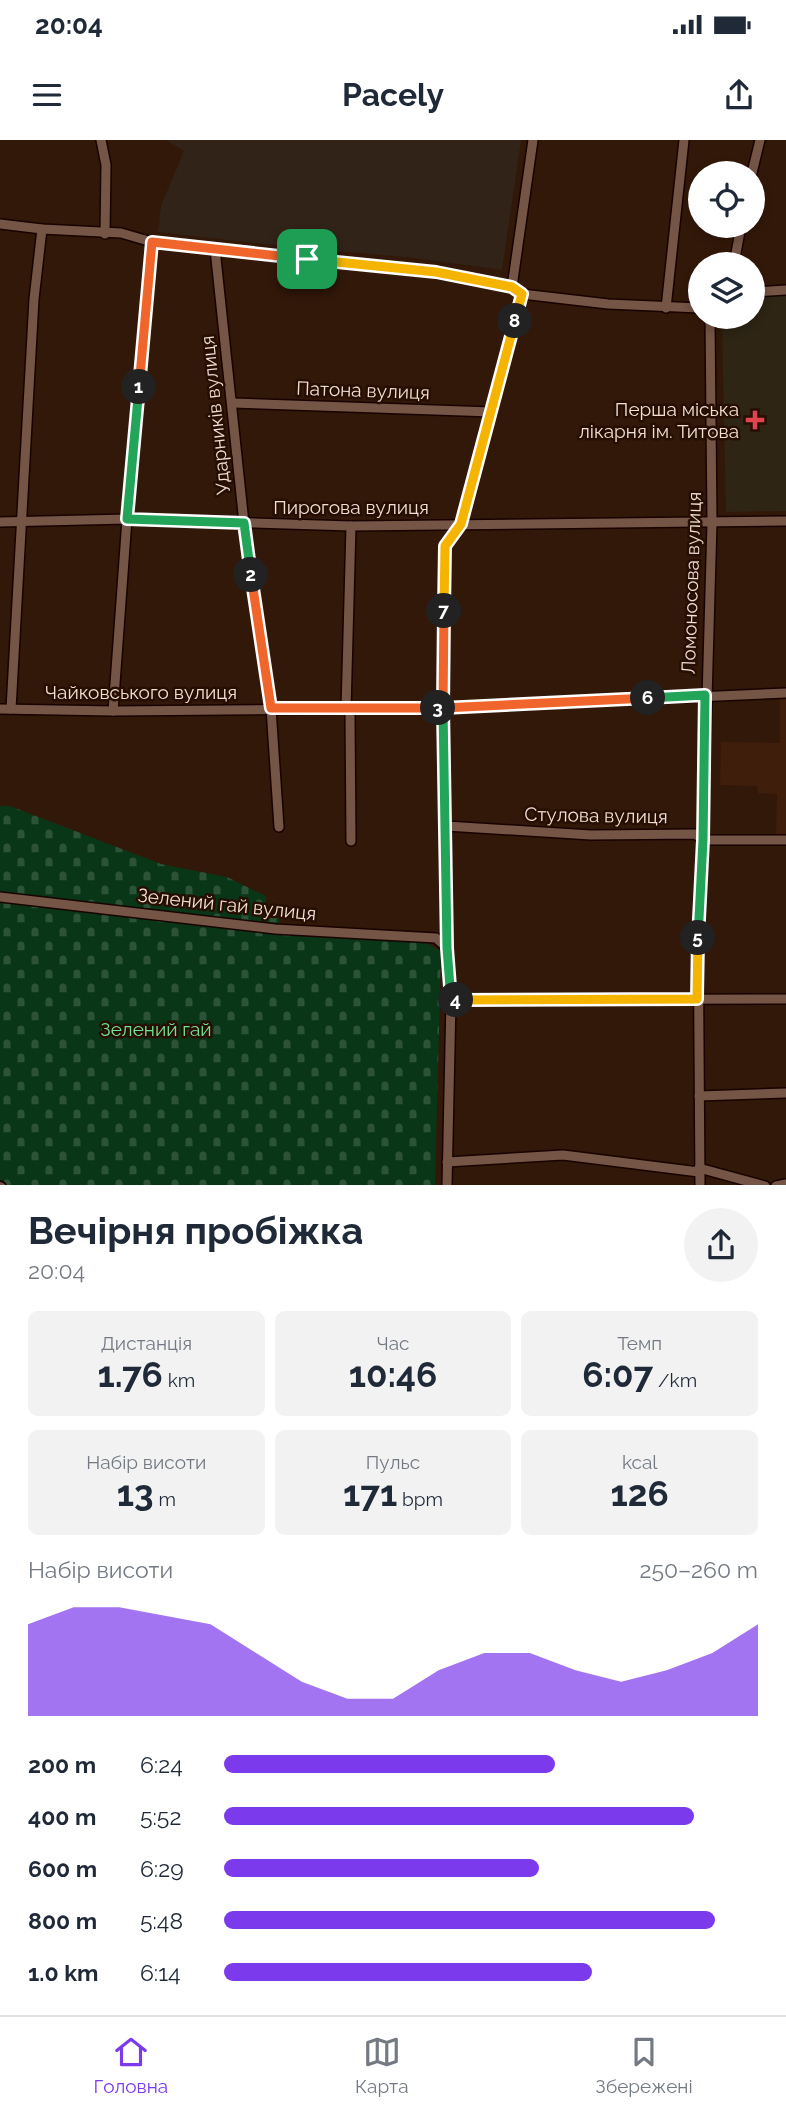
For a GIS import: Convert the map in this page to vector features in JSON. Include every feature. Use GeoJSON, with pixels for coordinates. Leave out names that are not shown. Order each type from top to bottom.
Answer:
{"type":"FeatureCollection","features":[{"type":"Feature","properties":{"kind":"street"},"geometry":{"type":"LineString","coordinates":[[101,140],[106,165],[105,234]]}},
{"type":"Feature","properties":{"kind":"street"},"geometry":{"type":"LineString","coordinates":[[512,287],[533,140]]}},
{"type":"Feature","properties":{"kind":"street"},"geometry":{"type":"LineString","coordinates":[[666,308],[684,140]]}},
{"type":"Feature","properties":{"kind":"street"},"geometry":{"type":"LineString","coordinates":[[755,161],[760,140]]}},
{"type":"Feature","properties":{"kind":"street"},"geometry":{"type":"LineString","coordinates":[[0,224],[105,234],[121,233],[152,242],[436,272],[512,287],[522,294],[608,304],[688,308]]}},
{"type":"Feature","properties":{"kind":"street"},"geometry":{"type":"LineString","coordinates":[[11,709],[34,299],[42,229]]}},
{"type":"Feature","properties":{"kind":"street"},"geometry":{"type":"LineString","coordinates":[[113,711],[152,242]]}},
{"type":"Feature","properties":{"kind":"street","name":"Ударників вулиця"},"geometry":{"type":"LineString","coordinates":[[215,248],[244,523],[271,708],[279,827]]}},
{"type":"Feature","properties":{"kind":"street"},"geometry":{"type":"LineString","coordinates":[[765,291],[786,290]]}},
{"type":"Feature","properties":{"kind":"street"},"geometry":{"type":"LineString","coordinates":[[447,1185],[451,1000],[447,948],[443,708],[445,546],[461,524],[522,294]]}},
{"type":"Feature","properties":{"kind":"street","name":"Ломоносова вулиця"},"geometry":{"type":"LineString","coordinates":[[700,1185],[698,905],[703,840],[705,695],[712,522],[710,329]]}},
{"type":"Feature","properties":{"kind":"street","name":"Патона вулиця"},"geometry":{"type":"LineString","coordinates":[[232,403],[492,412]]}},
{"type":"Feature","properties":{"kind":"street","name":"Пирогова вулиця"},"geometry":{"type":"LineString","coordinates":[[0,522],[127,519],[351,526],[786,521]]}},
{"type":"Feature","properties":{"kind":"street"},"geometry":{"type":"LineString","coordinates":[[351,526],[346,709],[350,713],[351,841]]}},
{"type":"Feature","properties":{"kind":"street","name":"Чайковського вулиця"},"geometry":{"type":"LineString","coordinates":[[0,709],[113,711],[443,708],[786,693]]}},
{"type":"Feature","properties":{"kind":"street","name":"Стулова вулиця"},"geometry":{"type":"LineString","coordinates":[[446,826],[591,835],[695,834],[703,840],[786,840]]}},
{"type":"Feature","properties":{"kind":"street","name":"Зелений гай вулиця"},"geometry":{"type":"LineString","coordinates":[[0,897],[275,929],[436,938],[447,948]]}},
{"type":"Feature","properties":{"kind":"street"},"geometry":{"type":"LineString","coordinates":[[451,1000],[786,999]]}},
{"type":"Feature","properties":{"kind":"street"},"geometry":{"type":"LineString","coordinates":[[699,1096],[786,1093]]}},
{"type":"Feature","properties":{"kind":"street"},"geometry":{"type":"LineString","coordinates":[[447,1162],[564,1155],[699,1170],[765,1185]]}},
{"type":"Feature","properties":{"kind":"street"},"geometry":{"type":"LineString","coordinates":[[776,1185],[786,1184]]}},
{"type":"Feature","properties":{"kind":"shaded area"},"geometry":{"type":"Polygon","coordinates":[[[166,140],[521,140],[502,270],[415,258],[158,232],[161,206],[184,151],[166,140]]]}},
{"type":"Feature","properties":{"kind":"shaded area","name":"Перша міська лікарня ім. Титова"},"geometry":{"type":"Polygon","coordinates":[[[765,296],[786,296],[786,511],[726,512],[722,329],[765,329],[765,296]]]}},
{"type":"Feature","properties":{"kind":"shaded area"},"geometry":{"type":"Polygon","coordinates":[[[780,698],[786,699],[786,834],[776,834],[777,794],[758,793],[757,786],[720,785],[721,742],[780,743],[780,698]]]}},
{"type":"Feature","properties":{"kind":"green space","name":"Зелений гай"},"geometry":{"type":"Polygon","coordinates":[[[0,806],[10,806],[161,864],[227,877],[266,896],[266,918],[279,918],[280,934],[423,940],[441,952],[435,1185],[0,1185],[0,806]]]}},
{"type":"Feature","properties":{"kind":"place","name":"Перша міська лікарня ім. Титова"},"geometry":{"type":"Point","coordinates":[755,420]}},
{"type":"Feature","properties":{"kind":"route"},"geometry":{"type":"LineString","coordinates":[[307,259],[152,242],[127,519],[244,523],[271,708],[443,708],[447,948],[451,1000],[697,999],[705,695],[443,708],[445,546],[461,524],[522,294],[512,287],[436,272],[307,259]]}}]}
